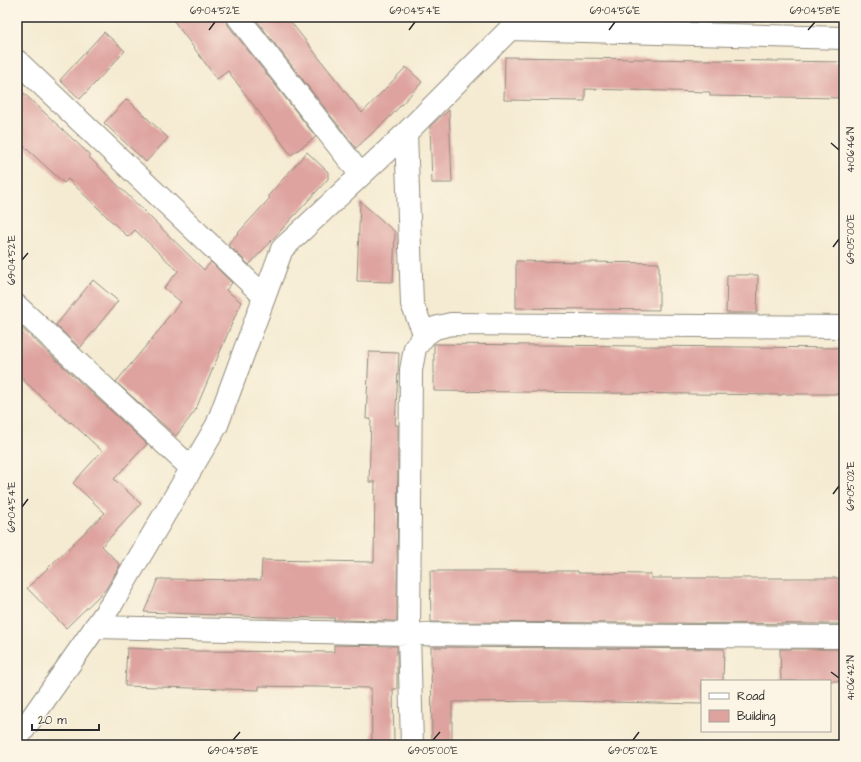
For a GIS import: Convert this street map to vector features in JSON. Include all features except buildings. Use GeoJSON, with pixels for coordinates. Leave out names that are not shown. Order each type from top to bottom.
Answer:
{"type":"FeatureCollection","features":[{"type":"Feature","properties":{"kind":"street"},"geometry":{"type":"LineString","coordinates":[[238,17],[361,175]]}},
{"type":"Feature","properties":{"kind":"street"},"geometry":{"type":"LineString","coordinates":[[17,739],[113,602],[217,425],[282,249],[406,133],[515,21],[844,38]]}},
{"type":"Feature","properties":{"kind":"street"},"geometry":{"type":"LineString","coordinates":[[17,60],[264,296]]}},
{"type":"Feature","properties":{"kind":"street"},"geometry":{"type":"LineString","coordinates":[[406,133],[412,304],[425,335]]}},
{"type":"Feature","properties":{"kind":"street"},"geometry":{"type":"LineString","coordinates":[[17,306],[191,468]]}},
{"type":"Feature","properties":{"kind":"street"},"geometry":{"type":"LineString","coordinates":[[412,745],[409,634],[411,370],[415,348],[425,335],[434,328],[451,324],[844,327]]}},
{"type":"Feature","properties":{"kind":"street"},"geometry":{"type":"LineString","coordinates":[[95,627],[409,634],[844,637]]}}]}
